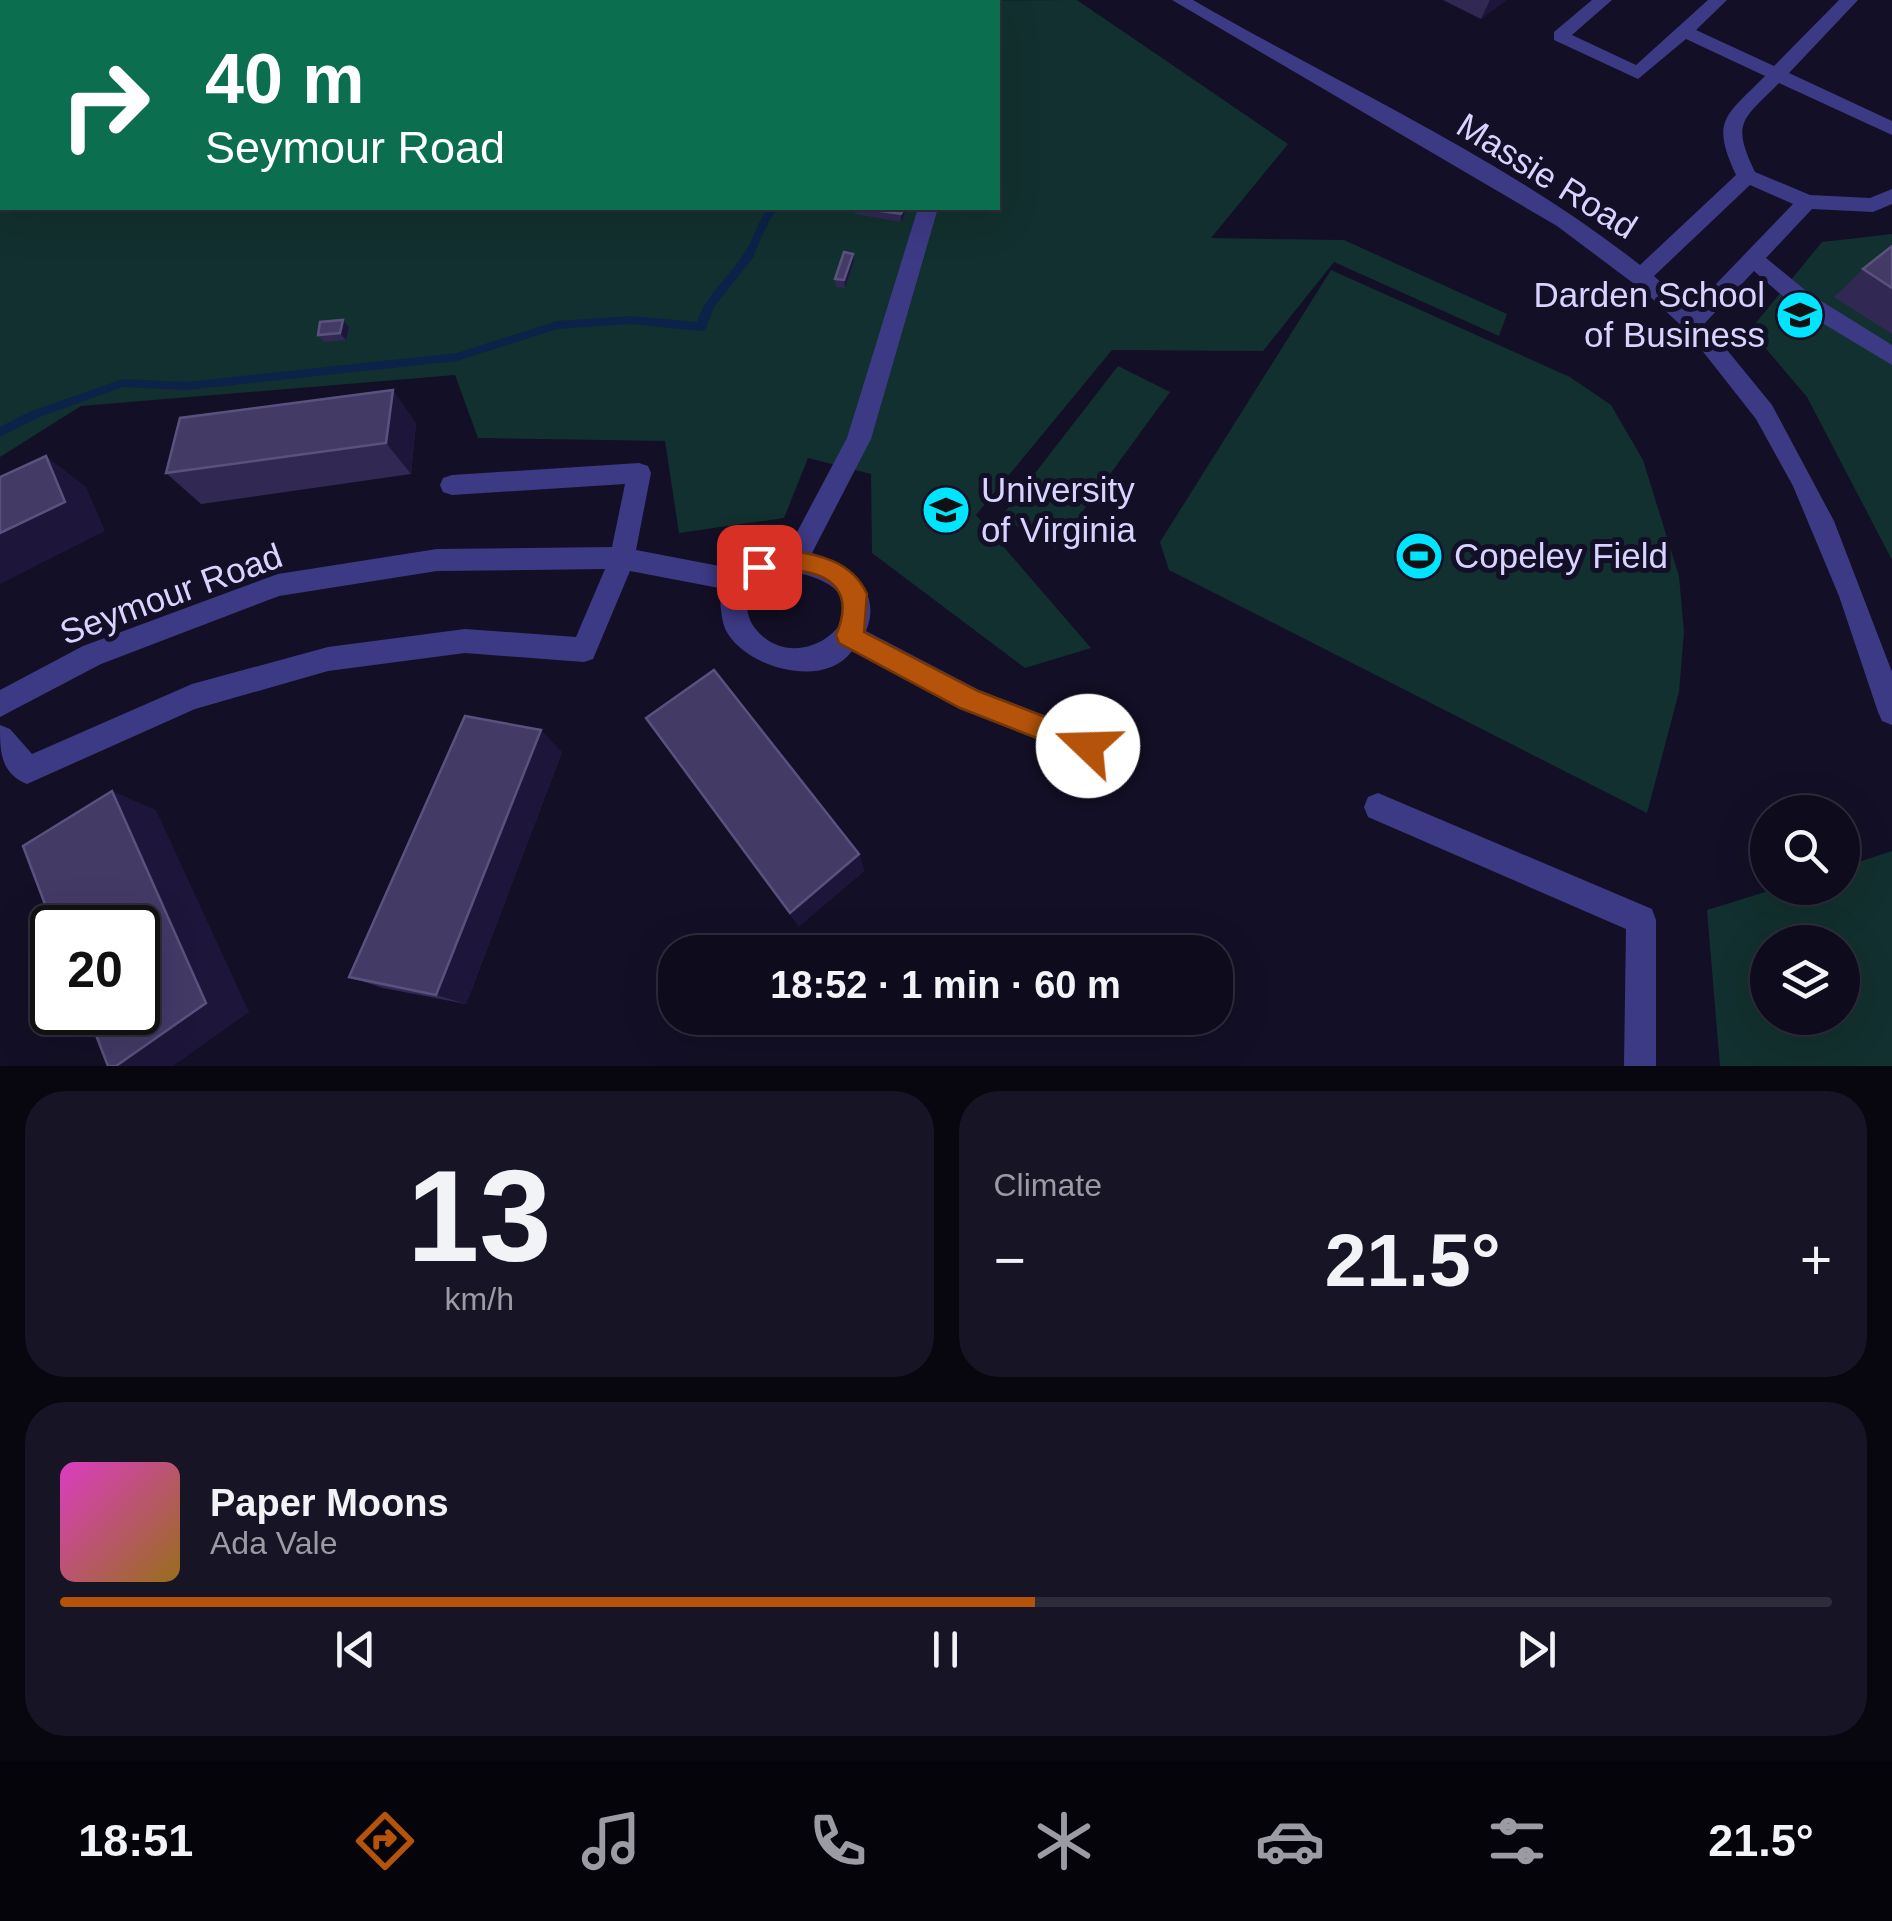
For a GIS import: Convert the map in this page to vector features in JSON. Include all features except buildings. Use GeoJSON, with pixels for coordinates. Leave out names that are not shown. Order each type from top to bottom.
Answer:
{"type":"FeatureCollection","features":[{"type":"Feature","properties":{"kind":"street","name":"Massie Road"},"geometry":{"type":"LineString","coordinates":[[1180,0],[1532,198],[1642,275],[1694,322],[1762,410],[1796,466],[1836,546],[1892,712]]}},
{"type":"Feature","properties":{"kind":"street"},"geometry":{"type":"LineString","coordinates":[[1603,0],[1560,36],[1638,73],[1718,0]]}},
{"type":"Feature","properties":{"kind":"street"},"geometry":{"type":"LineString","coordinates":[[1848,0],[1735,112],[1730,122],[1733,148],[1747,176],[1807,202],[1872,204],[1892,196]]}},
{"type":"Feature","properties":{"kind":"street"},"geometry":{"type":"LineString","coordinates":[[1684,31],[1892,129]]}},
{"type":"Feature","properties":{"kind":"street"},"geometry":{"type":"LineString","coordinates":[[1642,275],[1747,176]]}},
{"type":"Feature","properties":{"kind":"street"},"geometry":{"type":"LineString","coordinates":[[1694,322],[1807,202]]}},
{"type":"Feature","properties":{"kind":"street"},"geometry":{"type":"LineString","coordinates":[[730,579],[738,627],[754,645],[786,658],[816,659],[837,650],[856,624],[856,594],[841,576],[815,564],[795,561],[859,440],[927,210]]}},
{"type":"Feature","properties":{"kind":"street"},"geometry":{"type":"LineString","coordinates":[[1752,258],[1802,300],[1892,356]]}},
{"type":"Feature","properties":{"kind":"street"},"geometry":{"type":"LineString","coordinates":[[0,738],[27,770],[192,697],[328,659],[466,641],[584,650],[622,558],[639,473],[452,485]]}},
{"type":"Feature","properties":{"kind":"street","name":"Seymour Road"},"geometry":{"type":"LineString","coordinates":[[0,704],[92,655],[278,585],[438,560],[622,558],[730,579],[786,560],[795,561]]}},
{"type":"Feature","properties":{"kind":"street"},"geometry":{"type":"LineString","coordinates":[[848,635],[969,699],[1088,746]]}},
{"type":"Feature","properties":{"kind":"street"},"geometry":{"type":"LineString","coordinates":[[1378,807],[1640,920],[1640,1066]]}},
{"type":"Feature","properties":{"kind":"green space"},"geometry":{"type":"Polygon","coordinates":[[[1000,0],[1077,0],[1288,144],[1211,238],[1344,240],[1507,314],[1499,336],[1334,262],[1263,351],[1112,350],[976,515],[1091,648],[1025,668],[872,553],[871,474],[808,458],[784,518],[679,533],[665,441],[478,438],[455,375],[81,406],[0,457],[0,210],[1000,210],[1000,0]]]}},
{"type":"Feature","properties":{"kind":"green space"},"geometry":{"type":"Polygon","coordinates":[[[1892,234],[1892,560],[1807,397],[1750,330],[1822,242],[1892,234]]]}},
{"type":"Feature","properties":{"kind":"green space","name":"Copeley Field"},"geometry":{"type":"Polygon","coordinates":[[[1331,270],[1570,377],[1611,405],[1643,460],[1679,576],[1684,632],[1679,692],[1647,813],[1169,570],[1160,542],[1331,270]]]}},
{"type":"Feature","properties":{"kind":"green space"},"geometry":{"type":"Polygon","coordinates":[[[1118,366],[1170,392],[1056,548],[1001,517],[1118,366]]]}},
{"type":"Feature","properties":{"kind":"green space"},"geometry":{"type":"Polygon","coordinates":[[[1892,851],[1892,1066],[1720,1066],[1707,910],[1750,897],[1750,905],[1860,905],[1860,861],[1892,851]]]}},
{"type":"Feature","properties":{"kind":"waterway"},"geometry":{"type":"LineString","coordinates":[[0,432],[33,415],[123,383],[186,386],[457,357],[557,325],[630,320],[701,327],[709,306],[748,256],[772,210]]}},
{"type":"Feature","properties":{"kind":"place","name":"Darden School of Business"},"geometry":{"type":"Point","coordinates":[1800,315]}},
{"type":"Feature","properties":{"kind":"place","name":"University of Virginia"},"geometry":{"type":"Point","coordinates":[946,510]}},
{"type":"Feature","properties":{"kind":"place","name":"Copeley Field"},"geometry":{"type":"Point","coordinates":[1419,556]}},
{"type":"Feature","properties":{"kind":"route"},"geometry":{"type":"LineString","coordinates":[[759,567],[786,560],[815,564],[841,576],[856,594],[856,624],[848,635],[969,699],[1088,746]]}}]}
